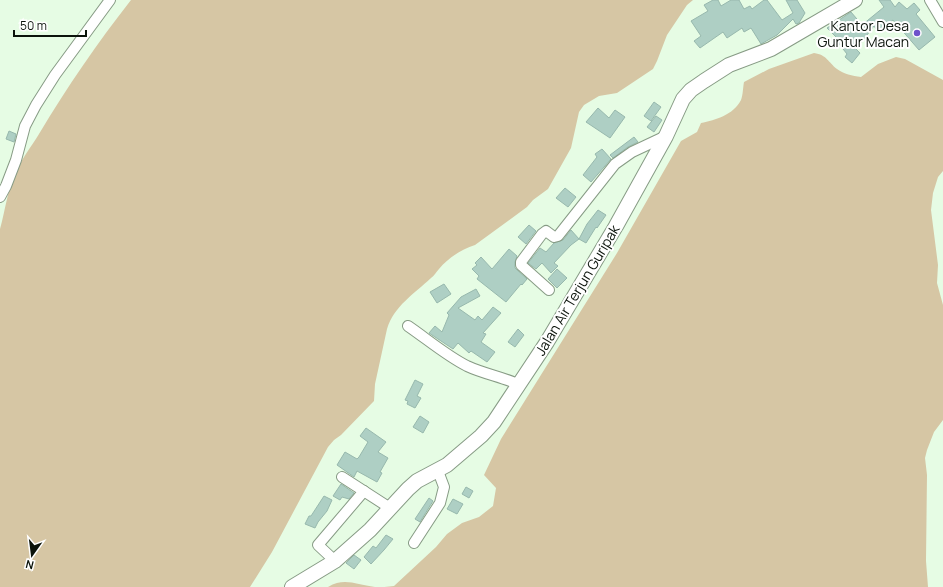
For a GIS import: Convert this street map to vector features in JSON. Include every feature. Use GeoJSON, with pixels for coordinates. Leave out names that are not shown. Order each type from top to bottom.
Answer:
{"type":"FeatureCollection","features":[{"type":"Feature","properties":{"kind":"street"},"geometry":{"type":"LineString","coordinates":[[0,197],[16,160],[25,126],[36,105],[55,75],[110,0]]}},
{"type":"Feature","properties":{"kind":"street","name":"Jalan Air Terjun Guripak"},"geometry":{"type":"LineString","coordinates":[[292,587],[335,561],[370,530],[417,481],[438,471],[454,460],[494,422],[520,385],[616,226],[666,136],[683,99],[691,90],[730,65],[778,45],[855,0]]}},
{"type":"Feature","properties":{"kind":"street"},"geometry":{"type":"LineString","coordinates":[[930,0],[943,22]]}},
{"type":"Feature","properties":{"kind":"street"},"geometry":{"type":"LineString","coordinates":[[549,290],[521,265],[521,262],[542,234],[546,231],[554,237],[558,236],[615,164],[632,152],[666,136]]}},
{"type":"Feature","properties":{"kind":"street"},"geometry":{"type":"LineString","coordinates":[[408,326],[461,363],[520,385]]}},
{"type":"Feature","properties":{"kind":"street"},"geometry":{"type":"LineString","coordinates":[[414,543],[440,503],[444,487],[438,471]]}},
{"type":"Feature","properties":{"kind":"street"},"geometry":{"type":"LineString","coordinates":[[342,477],[390,508]]}},
{"type":"Feature","properties":{"kind":"street"},"geometry":{"type":"LineString","coordinates":[[335,561],[318,545],[364,491]]}},
{"type":"Feature","properties":{"kind":"shaded area"},"geometry":{"type":"Polygon","coordinates":[[[131,0],[693,0],[687,5],[667,35],[653,69],[617,93],[599,96],[584,105],[579,112],[571,148],[548,189],[533,200],[527,207],[475,245],[460,251],[451,258],[405,301],[394,314],[387,329],[375,384],[374,401],[328,447],[272,552],[250,587],[0,587],[0,229],[10,189],[19,165],[83,65],[131,0]]]}},
{"type":"Feature","properties":{"kind":"shaded area"},"geometry":{"type":"Polygon","coordinates":[[[814,53],[825,57],[840,71],[854,76],[861,77],[878,64],[896,57],[905,59],[943,80],[943,171],[938,177],[933,193],[931,210],[938,265],[937,283],[943,305],[943,420],[934,432],[925,458],[927,475],[926,561],[928,587],[387,587],[394,586],[436,547],[447,534],[462,523],[479,517],[493,506],[496,488],[484,475],[501,439],[617,253],[681,141],[697,132],[701,123],[724,116],[733,110],[741,100],[744,82],[769,69],[814,53]]]}},
{"type":"Feature","properties":{"kind":"shaded area"},"geometry":{"type":"Polygon","coordinates":[[[340,582],[351,582],[375,587],[328,587],[340,582]]]}},
{"type":"Feature","properties":{"kind":"building"},"geometry":{"type":"Polygon","coordinates":[[[713,0],[718,0],[721,6],[731,0],[739,0],[744,9],[750,6],[752,9],[764,0],[767,0],[782,20],[793,13],[786,0],[797,0],[805,13],[799,23],[796,24],[793,19],[777,35],[761,44],[751,28],[744,32],[742,28],[727,38],[723,32],[700,48],[694,41],[701,36],[691,21],[708,11],[704,5],[713,0]]]}},
{"type":"Feature","properties":{"kind":"building"},"geometry":{"type":"Polygon","coordinates":[[[879,0],[890,0],[895,7],[899,2],[907,9],[914,3],[920,10],[916,14],[935,37],[919,50],[893,20],[878,32],[874,26],[856,49],[860,53],[852,63],[845,57],[847,54],[836,40],[838,39],[827,28],[851,12],[862,25],[884,7],[879,0]]]}},
{"type":"Feature","properties":{"kind":"building"},"geometry":{"type":"Polygon","coordinates":[[[654,102],[661,107],[651,121],[644,116],[654,102]]]}},
{"type":"Feature","properties":{"kind":"building"},"geometry":{"type":"Polygon","coordinates":[[[598,108],[609,118],[615,110],[625,117],[610,138],[586,122],[598,108]]]}},
{"type":"Feature","properties":{"kind":"building"},"geometry":{"type":"Polygon","coordinates":[[[656,116],[662,120],[654,132],[647,127],[656,116]]]}},
{"type":"Feature","properties":{"kind":"building"},"geometry":{"type":"Polygon","coordinates":[[[9,131],[16,134],[14,142],[6,139],[9,131]]]}},
{"type":"Feature","properties":{"kind":"building"},"geometry":{"type":"Polygon","coordinates":[[[634,137],[638,142],[613,158],[610,155],[634,137]]]}},
{"type":"Feature","properties":{"kind":"building"},"geometry":{"type":"Polygon","coordinates":[[[602,149],[611,159],[591,182],[583,175],[597,157],[595,154],[602,149]]]}},
{"type":"Feature","properties":{"kind":"building"},"geometry":{"type":"Polygon","coordinates":[[[565,188],[576,197],[568,207],[556,198],[565,188]]]}},
{"type":"Feature","properties":{"kind":"building"},"geometry":{"type":"Polygon","coordinates":[[[598,210],[606,215],[586,243],[579,239],[587,224],[598,210]]]}},
{"type":"Feature","properties":{"kind":"building"},"geometry":{"type":"Polygon","coordinates":[[[529,225],[536,231],[526,244],[518,237],[529,225]]]}},
{"type":"Feature","properties":{"kind":"building"},"geometry":{"type":"Polygon","coordinates":[[[571,230],[579,239],[571,245],[554,263],[558,266],[551,273],[542,263],[536,269],[528,263],[540,248],[546,252],[554,243],[563,240],[571,230]]]}},
{"type":"Feature","properties":{"kind":"building"},"geometry":{"type":"Polygon","coordinates":[[[509,249],[517,256],[515,268],[527,279],[506,302],[477,279],[479,276],[472,269],[477,265],[475,263],[481,257],[492,269],[509,249]]]}},
{"type":"Feature","properties":{"kind":"building"},"geometry":{"type":"Polygon","coordinates":[[[557,269],[567,278],[557,288],[548,279],[557,269]]]}},
{"type":"Feature","properties":{"kind":"building"},"geometry":{"type":"Polygon","coordinates":[[[444,284],[451,294],[437,303],[430,292],[444,284]]]}},
{"type":"Feature","properties":{"kind":"building"},"geometry":{"type":"Polygon","coordinates":[[[476,289],[480,296],[458,308],[475,320],[478,316],[482,320],[493,307],[501,313],[483,333],[486,334],[481,342],[495,352],[487,362],[471,351],[469,353],[458,343],[453,349],[429,333],[435,326],[442,332],[449,315],[447,313],[461,297],[476,289]]]}},
{"type":"Feature","properties":{"kind":"building"},"geometry":{"type":"Polygon","coordinates":[[[518,329],[524,335],[515,347],[508,342],[518,329]]]}},
{"type":"Feature","properties":{"kind":"building"},"geometry":{"type":"Polygon","coordinates":[[[415,380],[423,384],[417,396],[421,398],[415,408],[407,404],[408,401],[405,400],[415,380]]]}},
{"type":"Feature","properties":{"kind":"building"},"geometry":{"type":"Polygon","coordinates":[[[420,416],[429,422],[423,433],[413,427],[420,416]]]}},
{"type":"Feature","properties":{"kind":"building"},"geometry":{"type":"Polygon","coordinates":[[[366,428],[386,442],[378,452],[388,458],[380,472],[382,473],[377,482],[357,471],[354,477],[337,465],[345,452],[357,459],[359,457],[368,442],[360,436],[366,428]]]}},
{"type":"Feature","properties":{"kind":"building"},"geometry":{"type":"Polygon","coordinates":[[[341,484],[354,493],[349,499],[342,497],[340,500],[333,496],[341,484]]]}},
{"type":"Feature","properties":{"kind":"building"},"geometry":{"type":"Polygon","coordinates":[[[466,487],[473,491],[469,498],[462,494],[466,487]]]}},
{"type":"Feature","properties":{"kind":"building"},"geometry":{"type":"Polygon","coordinates":[[[324,496],[332,500],[327,511],[315,528],[305,524],[309,516],[311,516],[324,496]]]}},
{"type":"Feature","properties":{"kind":"building"},"geometry":{"type":"Polygon","coordinates":[[[429,498],[433,501],[420,522],[415,519],[429,498]]]}},
{"type":"Feature","properties":{"kind":"building"},"geometry":{"type":"Polygon","coordinates":[[[453,499],[463,504],[457,514],[447,509],[453,499]]]}},
{"type":"Feature","properties":{"kind":"building"},"geometry":{"type":"Polygon","coordinates":[[[386,535],[393,539],[371,564],[364,557],[373,546],[376,548],[386,535]]]}},
{"type":"Feature","properties":{"kind":"building"},"geometry":{"type":"Polygon","coordinates":[[[354,555],[361,560],[354,569],[346,563],[354,555]]]}},
{"type":"Feature","properties":{"kind":"place","name":"Kantor Desa Guntur Macan"},"geometry":{"type":"Point","coordinates":[917,33]}}]}
